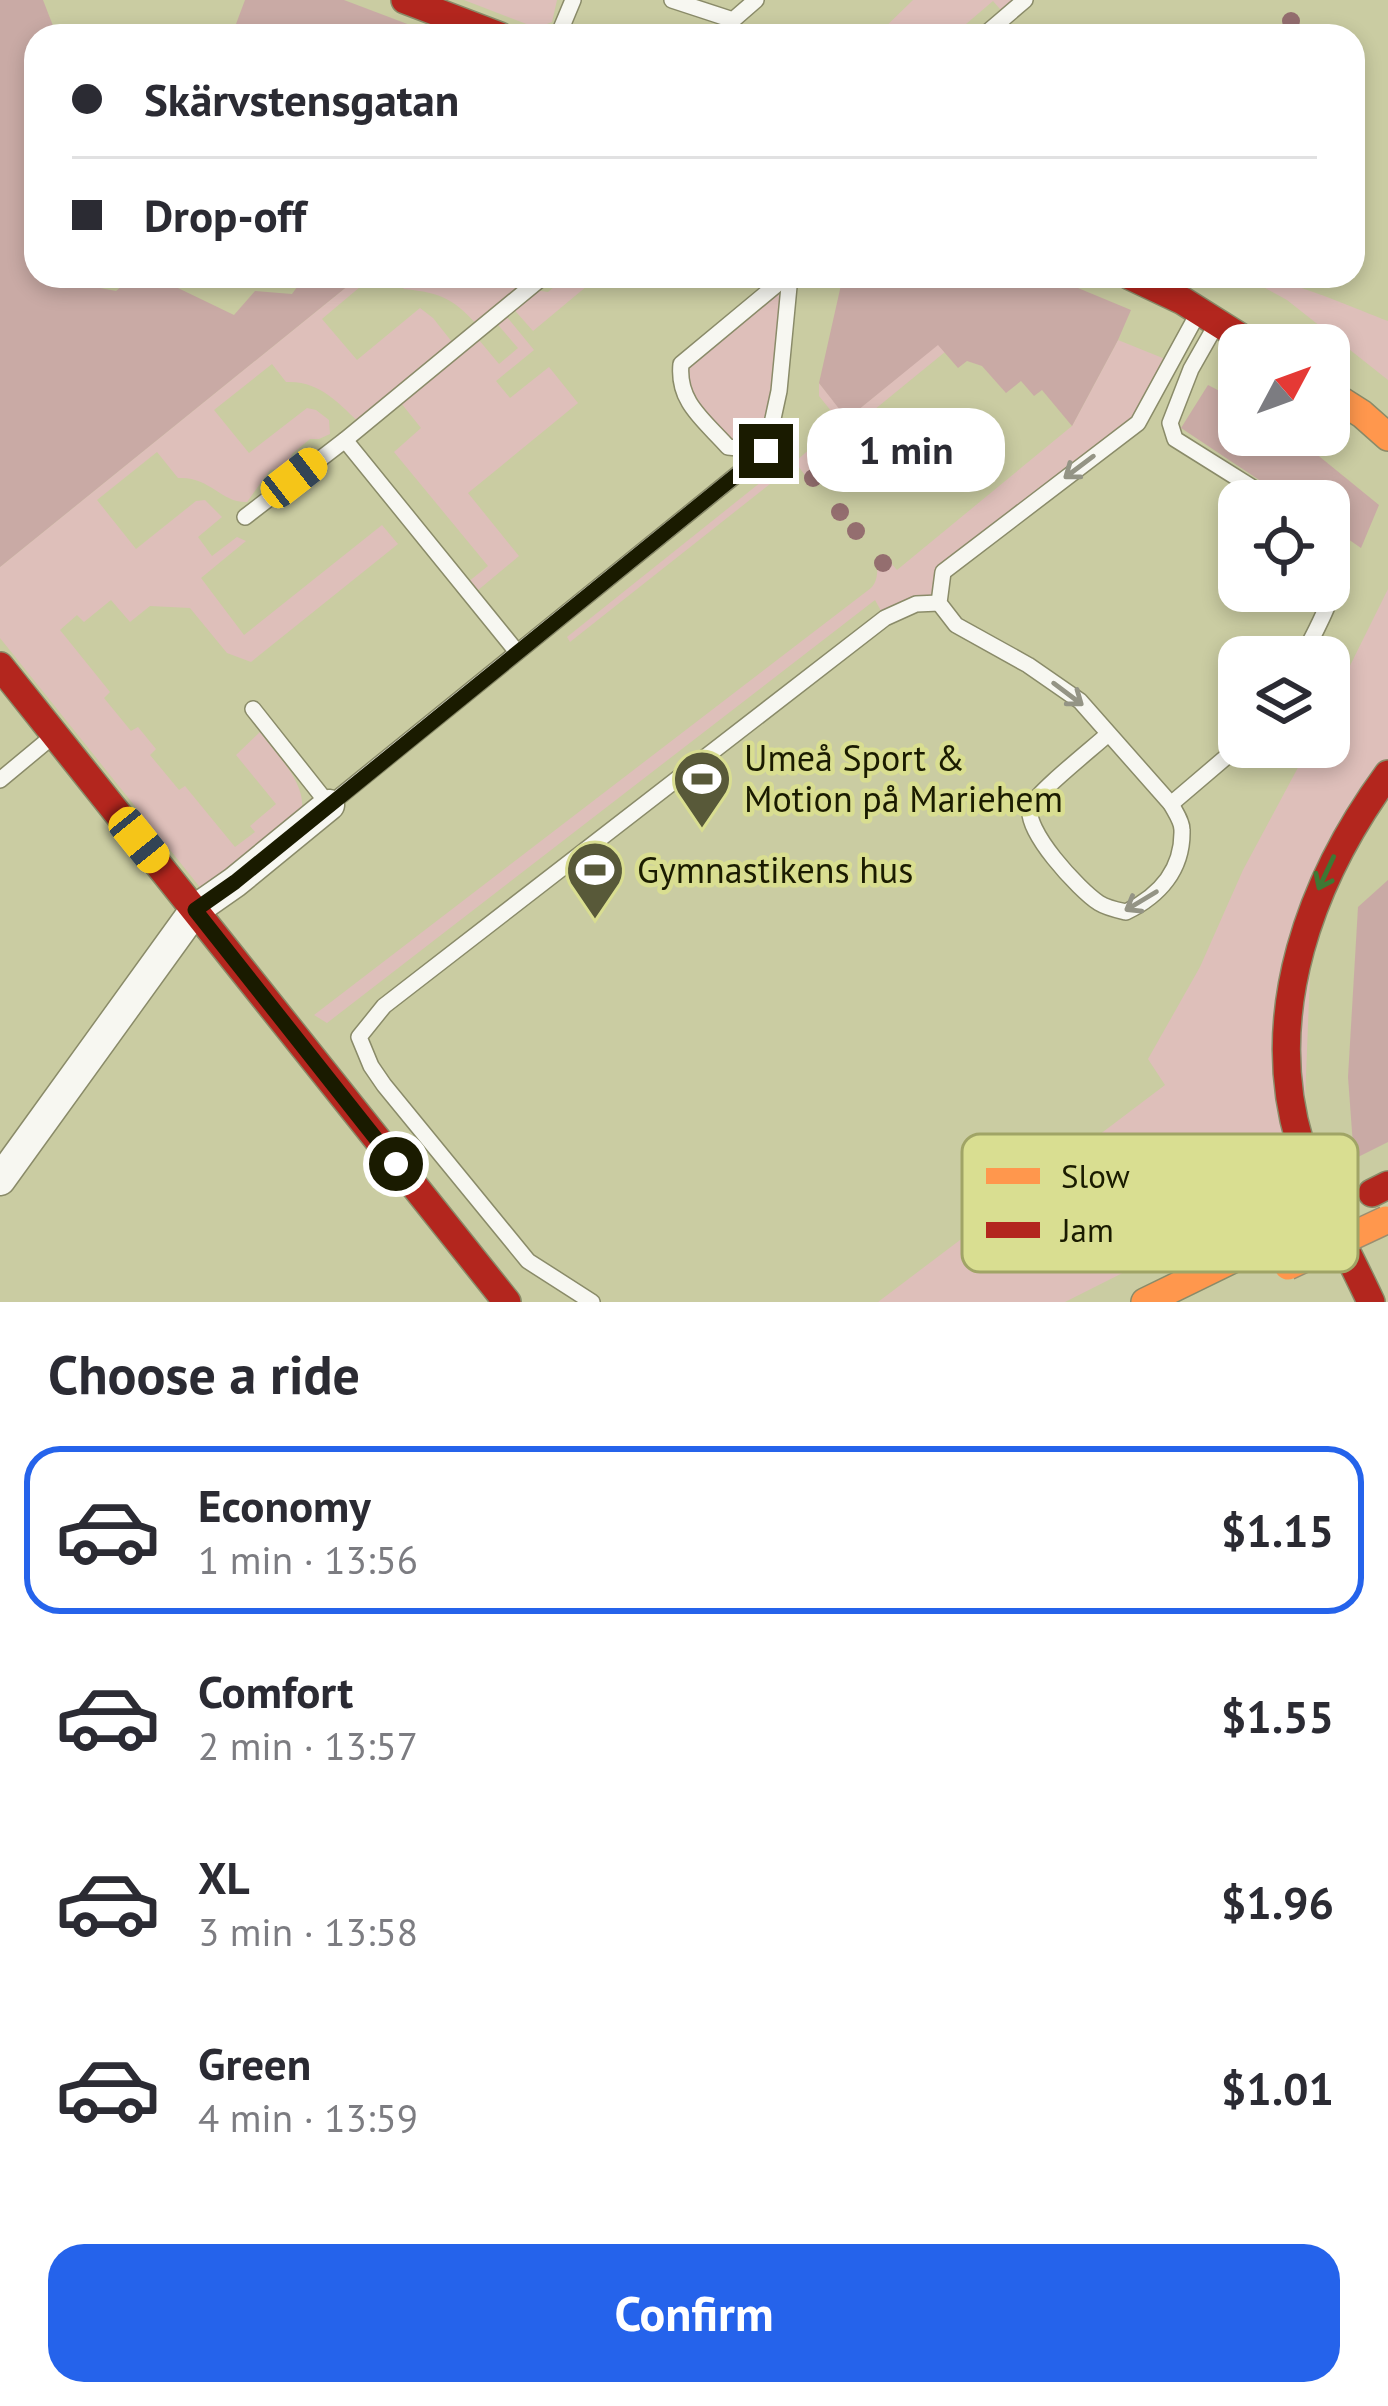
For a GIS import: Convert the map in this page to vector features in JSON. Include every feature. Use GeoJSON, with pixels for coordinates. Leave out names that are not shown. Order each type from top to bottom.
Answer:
{"type":"FeatureCollection","features":[{"type":"Feature","properties":{"kind":"main road"},"geometry":{"type":"LineString","coordinates":[[405,0],[468,24]]}},
{"type":"Feature","properties":{"kind":"main road"},"geometry":{"type":"LineString","coordinates":[[1153,288],[1219,324]]}},
{"type":"Feature","properties":{"kind":"main road"},"geometry":{"type":"LineString","coordinates":[[1350,406],[1388,436]]}},
{"type":"Feature","properties":{"kind":"main road"},"geometry":{"type":"LineString","coordinates":[[3,676],[55,734],[506,1302]]}},
{"type":"Feature","properties":{"kind":"main road"},"geometry":{"type":"LineString","coordinates":[[1299,1134],[1287,1028],[1298,955],[1313,900],[1343,838],[1388,774]]}},
{"type":"Feature","properties":{"kind":"main road"},"geometry":{"type":"LineString","coordinates":[[1314,1031],[1321,968],[1335,911],[1355,864],[1388,813]]}},
{"type":"Feature","properties":{"kind":"main road"},"geometry":{"type":"LineString","coordinates":[[1369,1188],[1382,1257]]}},
{"type":"Feature","properties":{"kind":"main road"},"geometry":{"type":"LineString","coordinates":[[1358,1234],[1387,1220]]}},
{"type":"Feature","properties":{"kind":"main road"},"geometry":{"type":"LineString","coordinates":[[1145,1302],[1206,1272]]}},
{"type":"Feature","properties":{"kind":"main road"},"geometry":{"type":"LineString","coordinates":[[1358,1272],[1371,1302]]}},
{"type":"Feature","properties":{"kind":"street"},"geometry":{"type":"LineString","coordinates":[[0,1180],[195,910],[329,805]]}},
{"type":"Feature","properties":{"kind":"lane"},"geometry":{"type":"LineString","coordinates":[[672,0],[733,20],[756,0]]}},
{"type":"Feature","properties":{"kind":"lane"},"geometry":{"type":"LineString","coordinates":[[997,24],[1025,0]]}},
{"type":"Feature","properties":{"kind":"lane"},"geometry":{"type":"LineString","coordinates":[[244,517],[529,288]]}},
{"type":"Feature","properties":{"kind":"lane"},"geometry":{"type":"LineString","coordinates":[[766,451],[728,447],[684,398],[679,382],[681,364],[774,288]]}},
{"type":"Feature","properties":{"kind":"lane"},"geometry":{"type":"LineString","coordinates":[[254,709],[329,805],[766,451],[779,392],[788,288]]}},
{"type":"Feature","properties":{"kind":"lane"},"geometry":{"type":"LineString","coordinates":[[1107,735],[1040,794],[1029,818],[1078,885],[1102,905],[1126,913],[1163,888],[1175,868],[1183,827],[1172,804],[1080,701],[1028,665],[956,626],[939,603],[943,572],[1138,423],[1208,317]]}},
{"type":"Feature","properties":{"kind":"lane"},"geometry":{"type":"LineString","coordinates":[[1208,317],[1170,424],[1175,439],[1240,480]]}},
{"type":"Feature","properties":{"kind":"lane"},"geometry":{"type":"LineString","coordinates":[[1138,423],[1170,424]]}},
{"type":"Feature","properties":{"kind":"lane"},"geometry":{"type":"LineString","coordinates":[[345,440],[517,652]]}},
{"type":"Feature","properties":{"kind":"lane"},"geometry":{"type":"LineString","coordinates":[[592,1302],[528,1261],[384,1085],[358,1037],[384,1006],[885,617],[916,604],[939,603]]}},
{"type":"Feature","properties":{"kind":"lane"},"geometry":{"type":"LineString","coordinates":[[0,780],[55,734]]}},
{"type":"Feature","properties":{"kind":"lane"},"geometry":{"type":"LineString","coordinates":[[1172,804],[1218,764]]}},
{"type":"Feature","properties":{"kind":"shaded area"},"geometry":{"type":"Polygon","coordinates":[[[0,0],[43,0],[52,24],[24,24],[24,288],[178,288],[234,315],[255,291],[292,294],[296,288],[345,288],[0,567],[0,0]]]}},
{"type":"Feature","properties":{"kind":"shaded area"},"geometry":{"type":"Polygon","coordinates":[[[245,0],[344,0],[407,24],[236,24],[245,0]]]}},
{"type":"Feature","properties":{"kind":"shaded area"},"geometry":{"type":"Polygon","coordinates":[[[464,0],[557,0],[552,22],[527,24],[464,0]]]}},
{"type":"Feature","properties":{"kind":"shaded area"},"geometry":{"type":"Polygon","coordinates":[[[913,0],[1025,0],[1006,16],[993,1],[966,24],[888,24],[913,0]]]}},
{"type":"Feature","properties":{"kind":"shaded area"},"geometry":{"type":"Polygon","coordinates":[[[345,288],[359,288],[322,319],[357,360],[420,308],[456,347],[474,334],[499,364],[518,348],[493,319],[480,328],[447,299],[403,288],[515,288],[515,298],[528,289],[585,288],[533,331],[510,305],[502,311],[534,350],[496,381],[510,398],[549,367],[578,403],[468,493],[519,556],[471,596],[463,586],[488,566],[394,452],[421,428],[397,398],[362,425],[319,389],[286,382],[272,364],[214,410],[249,453],[307,408],[329,420],[330,434],[310,439],[292,454],[287,468],[270,470],[247,502],[199,481],[178,478],[157,452],[97,500],[136,549],[196,501],[205,500],[222,517],[198,537],[212,556],[237,537],[246,541],[201,578],[244,635],[382,525],[398,544],[251,662],[227,653],[190,608],[150,606],[130,622],[111,600],[84,622],[77,615],[60,630],[110,692],[104,698],[131,731],[138,727],[156,749],[150,755],[179,790],[185,786],[235,847],[255,832],[250,826],[276,804],[236,755],[260,732],[294,778],[302,809],[203,891],[0,638],[0,567],[345,288]]]}},
{"type":"Feature","properties":{"kind":"shaded area"},"geometry":{"type":"Polygon","coordinates":[[[760,288],[788,288],[766,451],[728,447],[684,397],[681,364],[759,299],[760,288]]]}},
{"type":"Feature","properties":{"kind":"shaded area"},"geometry":{"type":"Polygon","coordinates":[[[840,288],[1078,288],[1131,310],[1072,426],[1042,390],[1034,396],[1021,381],[1006,393],[982,366],[967,361],[958,368],[938,345],[847,419],[819,383],[840,288]]]}},
{"type":"Feature","properties":{"kind":"shaded area"},"geometry":{"type":"Polygon","coordinates":[[[1265,288],[1301,288],[1388,321],[1388,380],[1350,350],[1350,324],[1317,324],[1265,288]]]}},
{"type":"Feature","properties":{"kind":"shaded area"},"geometry":{"type":"Polygon","coordinates":[[[1118,340],[1170,361],[1138,423],[943,571],[939,603],[885,618],[875,600],[327,1023],[314,1015],[871,588],[883,554],[897,570],[1072,426],[1118,340]]]}},
{"type":"Feature","properties":{"kind":"shaded area"},"geometry":{"type":"Polygon","coordinates":[[[938,344],[945,352],[809,463],[822,481],[811,483],[795,462],[840,422],[819,396],[819,383],[848,418],[938,344]]]}},
{"type":"Feature","properties":{"kind":"shaded area"},"geometry":{"type":"Polygon","coordinates":[[[1208,385],[1218,390],[1218,453],[1181,428],[1208,385]]]}},
{"type":"Feature","properties":{"kind":"shaded area"},"geometry":{"type":"Polygon","coordinates":[[[1223,456],[1319,456],[1348,480],[1259,480],[1223,456]]]}},
{"type":"Feature","properties":{"kind":"shaded area"},"geometry":{"type":"Polygon","coordinates":[[[1350,481],[1379,505],[1361,548],[1350,540],[1350,481]]]}},
{"type":"Feature","properties":{"kind":"shaded area"},"geometry":{"type":"Polygon","coordinates":[[[761,482],[770,484],[570,642],[567,637],[761,482]]]}},
{"type":"Feature","properties":{"kind":"shaded area"},"geometry":{"type":"Polygon","coordinates":[[[1388,589],[1388,774],[1313,900],[1304,1134],[1100,1134],[1165,1085],[1148,1059],[1200,967],[1243,870],[1298,768],[1350,768],[1350,666],[1388,589]]]}},
{"type":"Feature","properties":{"kind":"shaded area"},"geometry":{"type":"Polygon","coordinates":[[[1388,880],[1388,1142],[1358,1157],[1348,1077],[1358,907],[1388,880]]]}},
{"type":"Feature","properties":{"kind":"shaded area"},"geometry":{"type":"Polygon","coordinates":[[[962,1238],[962,1272],[1125,1272],[1065,1302],[878,1302],[962,1238]]]}},
{"type":"Feature","properties":{"kind":"traffic: slow"},"geometry":{"type":"LineString","coordinates":[[1350,406],[1388,437]]}},
{"type":"Feature","properties":{"kind":"traffic: slow"},"geometry":{"type":"LineString","coordinates":[[1358,1233],[1386,1220]]}},
{"type":"Feature","properties":{"kind":"traffic: slow"},"geometry":{"type":"LineString","coordinates":[[1145,1302],[1206,1272]]}},
{"type":"Feature","properties":{"kind":"traffic: jam"},"geometry":{"type":"LineString","coordinates":[[405,0],[468,24]]}},
{"type":"Feature","properties":{"kind":"traffic: jam"},"geometry":{"type":"LineString","coordinates":[[1155,288],[1220,324]]}},
{"type":"Feature","properties":{"kind":"traffic: jam"},"geometry":{"type":"LineString","coordinates":[[0,666],[507,1302]]}},
{"type":"Feature","properties":{"kind":"traffic: jam"},"geometry":{"type":"LineString","coordinates":[[1298,1134],[1286,1045],[1300,949],[1336,858],[1388,774]]}},
{"type":"Feature","properties":{"kind":"traffic: jam"},"geometry":{"type":"LineString","coordinates":[[1372,1193],[1388,1185]]}},
{"type":"Feature","properties":{"kind":"traffic: jam"},"geometry":{"type":"LineString","coordinates":[[1357,1272],[1371,1302]]}},
{"type":"Feature","properties":{"kind":"place","name":"Umeå Sport & Motion på Mariehem"},"geometry":{"type":"Point","coordinates":[702,830]}},
{"type":"Feature","properties":{"kind":"place","name":"Gymnastikens hus"},"geometry":{"type":"Point","coordinates":[595,921]}},
{"type":"Feature","properties":{"kind":"route"},"geometry":{"type":"LineString","coordinates":[[396,1164],[195,910],[766,451]]}}]}
